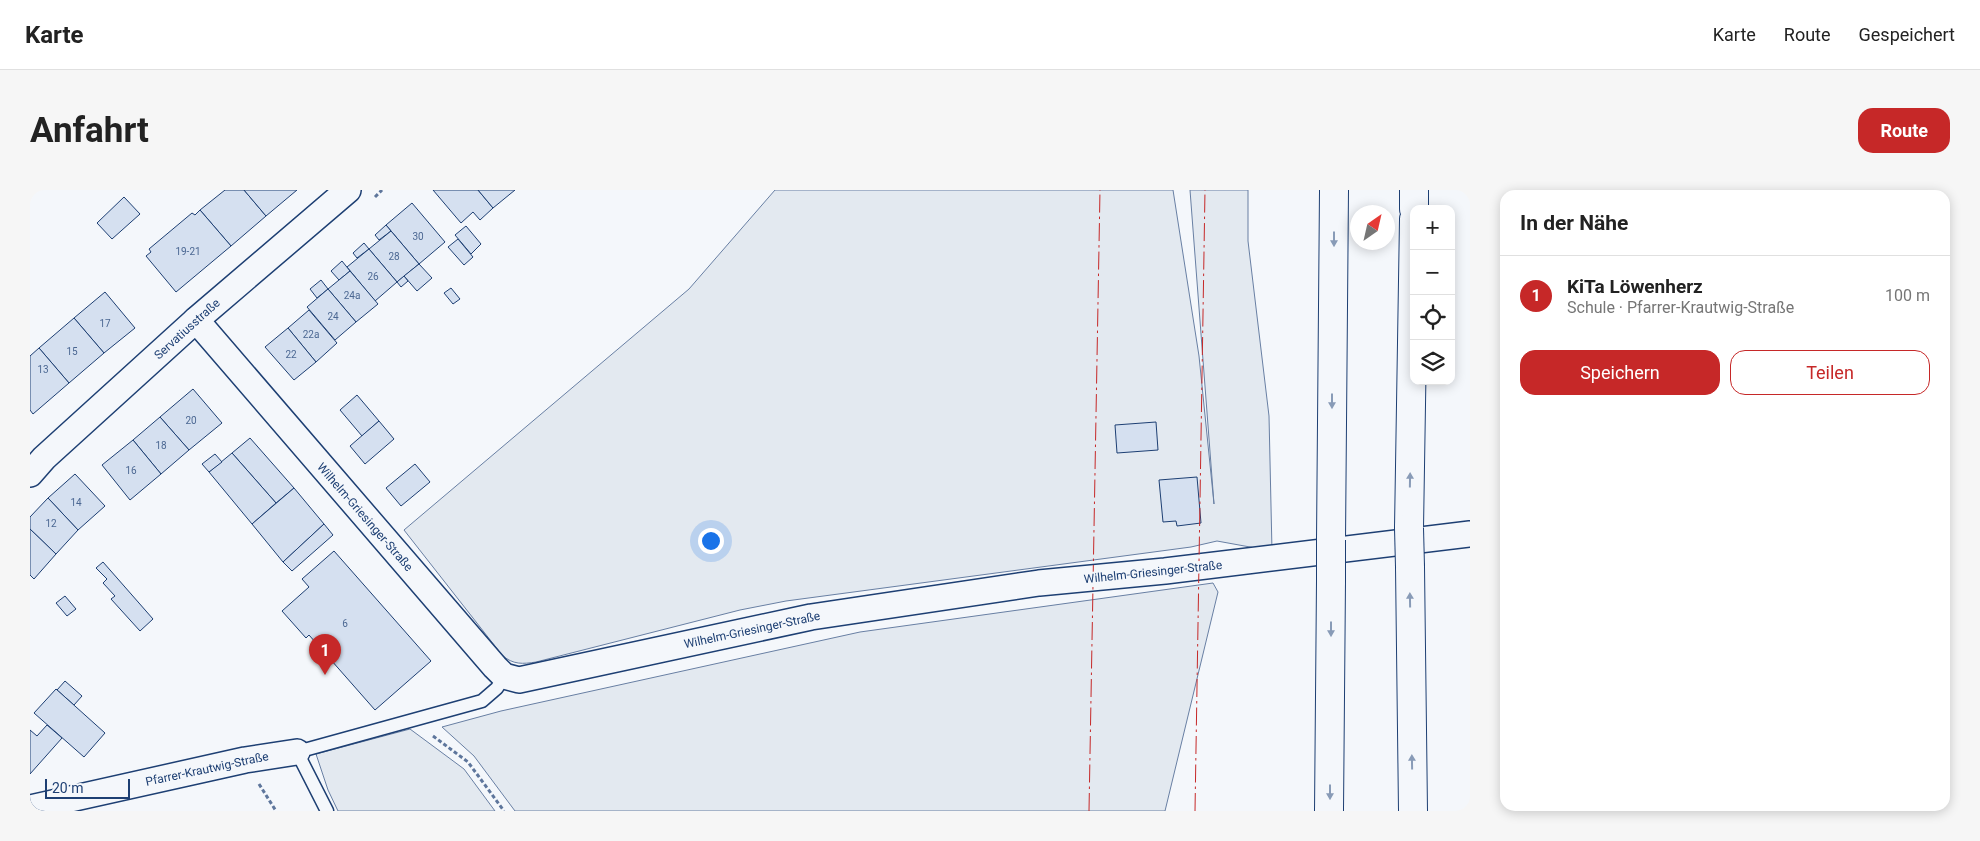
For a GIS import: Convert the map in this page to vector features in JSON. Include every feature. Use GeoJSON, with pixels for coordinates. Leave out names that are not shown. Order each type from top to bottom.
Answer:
{"type":"FeatureCollection","features":[{"type":"Feature","properties":{"kind":"highway"},"geometry":{"type":"LineString","coordinates":[[1329,811],[1334,190]]}},
{"type":"Feature","properties":{"kind":"highway"},"geometry":{"type":"LineString","coordinates":[[1414,190],[1414,205]]}},
{"type":"Feature","properties":{"kind":"highway"},"geometry":{"type":"LineString","coordinates":[[1413,250],[1409,528],[1413,811]]}},
{"type":"Feature","properties":{"kind":"street","name":"Servatiusstraße"},"geometry":{"type":"LineString","coordinates":[[30,474],[196,320],[348,190]]}},
{"type":"Feature","properties":{"kind":"street","name":"Wilhelm-Griesinger-Straße"},"geometry":{"type":"LineString","coordinates":[[196,320],[494,667],[504,676],[519,680],[811,617],[1030,585],[1165,571],[1470,534]]}},
{"type":"Feature","properties":{"kind":"street","name":"Pfarrer-Krautwig-Straße"},"geometry":{"type":"LineString","coordinates":[[30,808],[244,760],[297,752]]}},
{"type":"Feature","properties":{"kind":"lane"},"geometry":{"type":"LineString","coordinates":[[327,811],[297,752],[482,701],[497,688],[504,676]]}},
{"type":"Feature","properties":{"kind":"path"},"geometry":{"type":"LineString","coordinates":[[410,720],[468,762],[504,811]]}},
{"type":"Feature","properties":{"kind":"shaded area"},"geometry":{"type":"Polygon","coordinates":[[[775,190],[1173,190],[1199,356],[1214,504],[1190,190],[1248,190],[1248,241],[1269,416],[1272,551],[1217,541],[1191,547],[786,601],[740,610],[536,662],[518,663],[510,661],[502,655],[404,530],[689,289],[775,190]]]}},
{"type":"Feature","properties":{"kind":"shaded area"},"geometry":{"type":"Polygon","coordinates":[[[1213,583],[1218,592],[1165,811],[515,811],[474,756],[442,727],[501,711],[860,632],[1213,583]]]}},
{"type":"Feature","properties":{"kind":"shaded area"},"geometry":{"type":"Polygon","coordinates":[[[410,729],[464,769],[495,811],[338,811],[328,790],[316,754],[410,729]]]}},
{"type":"Feature","properties":{"kind":"building"},"geometry":{"type":"Polygon","coordinates":[[[225,190],[244,190],[266,216],[231,246],[200,210],[225,190]]]}},
{"type":"Feature","properties":{"kind":"building"},"geometry":{"type":"Polygon","coordinates":[[[244,190],[297,190],[266,216],[244,190]]]}},
{"type":"Feature","properties":{"kind":"building"},"geometry":{"type":"Polygon","coordinates":[[[433,190],[478,190],[493,208],[480,220],[473,212],[461,223],[433,190]]]}},
{"type":"Feature","properties":{"kind":"building"},"geometry":{"type":"Polygon","coordinates":[[[478,190],[515,190],[493,208],[478,190]]]}},
{"type":"Feature","properties":{"kind":"building"},"geometry":{"type":"Polygon","coordinates":[[[124,197],[140,214],[112,239],[97,223],[124,197]]]}},
{"type":"Feature","properties":{"kind":"building"},"geometry":{"type":"Polygon","coordinates":[[[412,203],[445,242],[419,264],[386,225],[412,203]]]}},
{"type":"Feature","properties":{"kind":"building"},"geometry":{"type":"Polygon","coordinates":[[[200,210],[231,246],[176,292],[146,256],[151,252],[149,249],[192,213],[195,215],[200,210]]]}},
{"type":"Feature","properties":{"kind":"building"},"geometry":{"type":"Polygon","coordinates":[[[386,225],[391,231],[379,240],[375,235],[386,225]]]}},
{"type":"Feature","properties":{"kind":"building"},"geometry":{"type":"Polygon","coordinates":[[[466,226],[481,244],[471,254],[455,235],[466,226]]]}},
{"type":"Feature","properties":{"kind":"building"},"geometry":{"type":"Polygon","coordinates":[[[391,231],[419,264],[397,282],[369,249],[391,231]]]}},
{"type":"Feature","properties":{"kind":"building"},"geometry":{"type":"Polygon","coordinates":[[[458,239],[473,257],[464,265],[448,247],[458,239]]]}},
{"type":"Feature","properties":{"kind":"building"},"geometry":{"type":"Polygon","coordinates":[[[364,243],[369,249],[357,258],[353,253],[364,243]]]}},
{"type":"Feature","properties":{"kind":"building"},"geometry":{"type":"Polygon","coordinates":[[[369,249],[397,282],[375,301],[347,267],[369,249]]]}},
{"type":"Feature","properties":{"kind":"building"},"geometry":{"type":"Polygon","coordinates":[[[342,261],[350,271],[339,280],[331,271],[342,261]]]}},
{"type":"Feature","properties":{"kind":"building"},"geometry":{"type":"Polygon","coordinates":[[[419,264],[432,278],[417,291],[404,276],[419,264]]]}},
{"type":"Feature","properties":{"kind":"building"},"geometry":{"type":"Polygon","coordinates":[[[350,271],[378,304],[356,322],[328,289],[350,271]]]}},
{"type":"Feature","properties":{"kind":"building"},"geometry":{"type":"Polygon","coordinates":[[[404,276],[408,281],[401,287],[397,282],[404,276]]]}},
{"type":"Feature","properties":{"kind":"building"},"geometry":{"type":"Polygon","coordinates":[[[321,280],[328,289],[317,298],[310,289],[321,280]]]}},
{"type":"Feature","properties":{"kind":"building"},"geometry":{"type":"Polygon","coordinates":[[[451,288],[460,299],[453,304],[444,293],[451,288]]]}},
{"type":"Feature","properties":{"kind":"building"},"geometry":{"type":"Polygon","coordinates":[[[328,289],[356,322],[335,340],[307,307],[328,289]]]}},
{"type":"Feature","properties":{"kind":"building"},"geometry":{"type":"Polygon","coordinates":[[[105,292],[135,328],[104,353],[74,318],[105,292]]]}},
{"type":"Feature","properties":{"kind":"building"},"geometry":{"type":"Polygon","coordinates":[[[309,310],[337,343],[316,362],[288,328],[309,310]]]}},
{"type":"Feature","properties":{"kind":"building"},"geometry":{"type":"Polygon","coordinates":[[[74,318],[104,353],[69,383],[39,348],[74,318]]]}},
{"type":"Feature","properties":{"kind":"building"},"geometry":{"type":"Polygon","coordinates":[[[288,328],[316,362],[294,380],[265,347],[288,328]]]}},
{"type":"Feature","properties":{"kind":"building"},"geometry":{"type":"Polygon","coordinates":[[[39,348],[69,383],[33,414],[30,410],[30,356],[39,348]]]}},
{"type":"Feature","properties":{"kind":"building"},"geometry":{"type":"Polygon","coordinates":[[[193,389],[222,423],[189,450],[160,417],[193,389]]]}},
{"type":"Feature","properties":{"kind":"building"},"geometry":{"type":"Polygon","coordinates":[[[357,395],[379,421],[362,436],[340,410],[357,395]]]}},
{"type":"Feature","properties":{"kind":"building"},"geometry":{"type":"Polygon","coordinates":[[[160,417],[189,450],[161,474],[133,440],[160,417]]]}},
{"type":"Feature","properties":{"kind":"building"},"geometry":{"type":"Polygon","coordinates":[[[379,421],[394,439],[365,464],[350,446],[379,421]]]}},
{"type":"Feature","properties":{"kind":"building"},"geometry":{"type":"Polygon","coordinates":[[[1156,422],[1158,450],[1117,453],[1115,425],[1156,422]]]}},
{"type":"Feature","properties":{"kind":"building"},"geometry":{"type":"Polygon","coordinates":[[[250,438],[294,488],[276,503],[232,453],[250,438]]]}},
{"type":"Feature","properties":{"kind":"building"},"geometry":{"type":"Polygon","coordinates":[[[133,440],[161,474],[130,500],[102,465],[133,440]]]}},
{"type":"Feature","properties":{"kind":"building"},"geometry":{"type":"Polygon","coordinates":[[[232,453],[276,503],[252,524],[209,472],[232,453]]]}},
{"type":"Feature","properties":{"kind":"building"},"geometry":{"type":"Polygon","coordinates":[[[215,454],[222,462],[209,472],[202,464],[215,454]]]}},
{"type":"Feature","properties":{"kind":"building"},"geometry":{"type":"Polygon","coordinates":[[[415,464],[430,482],[401,506],[386,488],[415,464]]]}},
{"type":"Feature","properties":{"kind":"building"},"geometry":{"type":"Polygon","coordinates":[[[75,474],[105,506],[78,530],[48,498],[75,474]]]}},
{"type":"Feature","properties":{"kind":"building"},"geometry":{"type":"Polygon","coordinates":[[[1197,477],[1201,523],[1177,526],[1176,521],[1163,522],[1159,480],[1197,477]]]}},
{"type":"Feature","properties":{"kind":"building"},"geometry":{"type":"Polygon","coordinates":[[[294,488],[324,524],[283,562],[252,524],[294,488]]]}},
{"type":"Feature","properties":{"kind":"building"},"geometry":{"type":"Polygon","coordinates":[[[48,498],[78,530],[56,554],[30,529],[30,517],[48,498]]]}},
{"type":"Feature","properties":{"kind":"building"},"geometry":{"type":"Polygon","coordinates":[[[324,524],[333,535],[292,571],[283,562],[324,524]]]}},
{"type":"Feature","properties":{"kind":"building"},"geometry":{"type":"Polygon","coordinates":[[[30,529],[56,554],[34,579],[30,575],[30,529]]]}},
{"type":"Feature","properties":{"kind":"building"},"geometry":{"type":"Polygon","coordinates":[[[334,551],[431,661],[375,710],[309,635],[306,638],[282,611],[309,587],[302,579],[334,551]]]}},
{"type":"Feature","properties":{"kind":"building"},"geometry":{"type":"Polygon","coordinates":[[[103,562],[153,619],[140,631],[111,599],[115,596],[103,583],[107,579],[96,568],[103,562]]]}},
{"type":"Feature","properties":{"kind":"building"},"geometry":{"type":"Polygon","coordinates":[[[65,596],[76,609],[67,616],[56,603],[65,596]]]}},
{"type":"Feature","properties":{"kind":"building"},"geometry":{"type":"Polygon","coordinates":[[[65,681],[82,696],[74,705],[57,690],[65,681]]]}},
{"type":"Feature","properties":{"kind":"building"},"geometry":{"type":"Polygon","coordinates":[[[56,689],[105,733],[84,757],[34,713],[56,689]]]}},
{"type":"Feature","properties":{"kind":"building"},"geometry":{"type":"Polygon","coordinates":[[[47,725],[62,738],[30,774],[30,730],[37,736],[47,725]]]}},
{"type":"Feature","properties":{"kind":"power"},"geometry":{"type":"LineString","coordinates":[[1089,811],[1100,190]]}},
{"type":"Feature","properties":{"kind":"power"},"geometry":{"type":"LineString","coordinates":[[1195,811],[1205,190]]}},
{"type":"Feature","properties":{"kind":"place","name":"KiTa Löwenherz"},"geometry":{"type":"Point","coordinates":[325,675]}}]}
